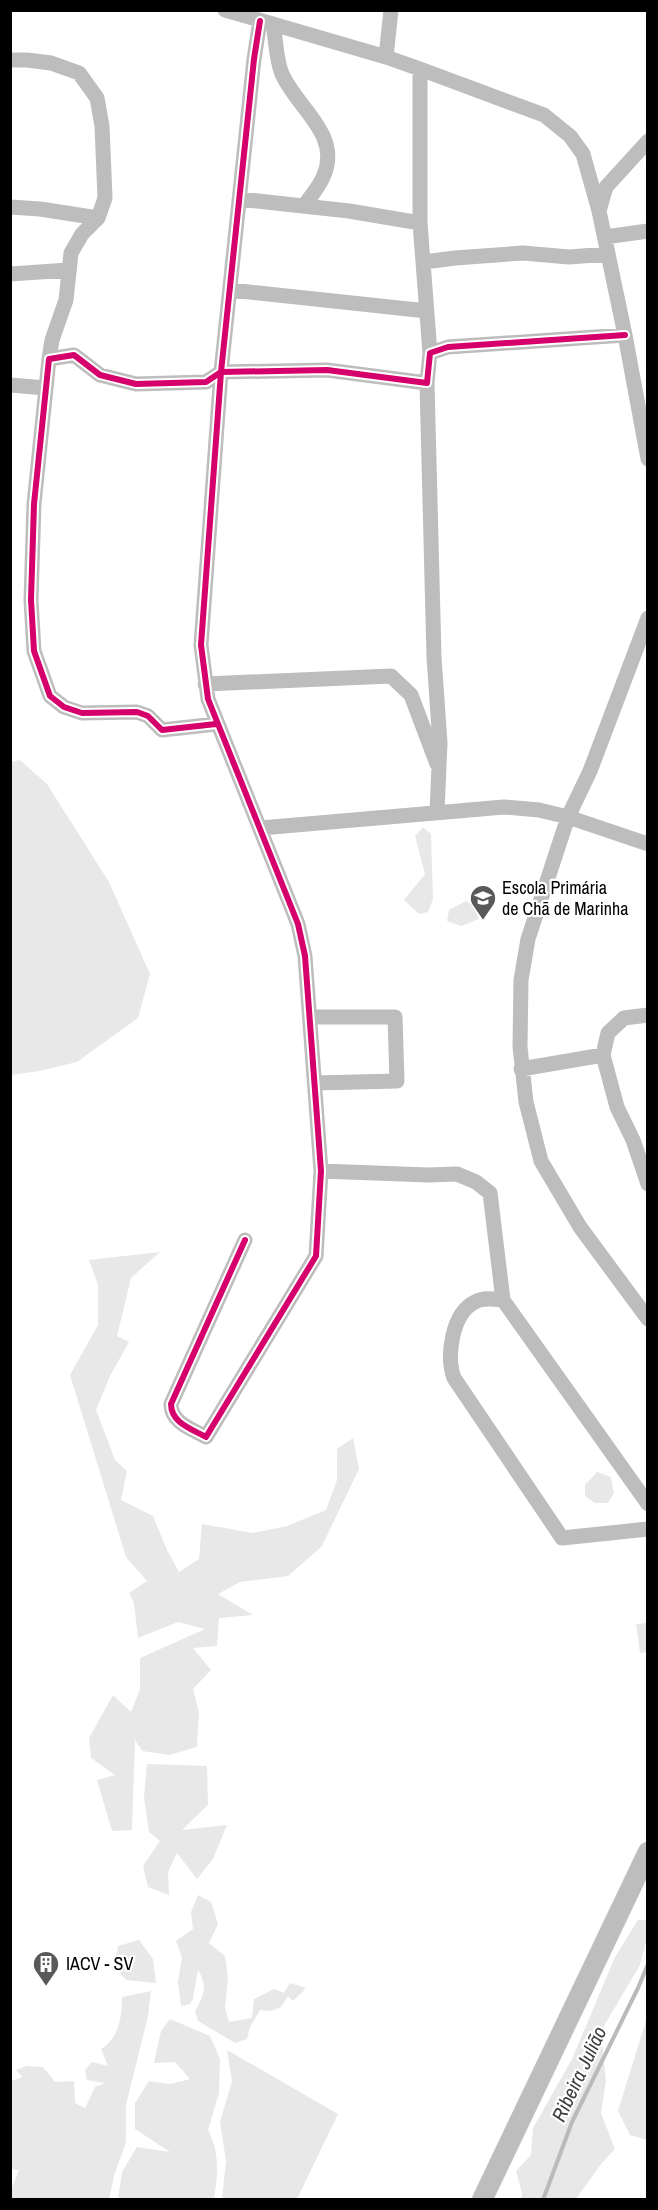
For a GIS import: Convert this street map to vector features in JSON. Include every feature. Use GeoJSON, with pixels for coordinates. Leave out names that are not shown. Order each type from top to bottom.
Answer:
{"type":"FeatureCollection","features":[{"type":"Feature","properties":{"kind":"main road"},"geometry":{"type":"LineString","coordinates":[[482,2199],[648,1852]]}},
{"type":"Feature","properties":{"kind":"street"},"geometry":{"type":"LineString","coordinates":[[225,10],[420,69],[544,115],[570,136],[582,154],[599,211],[625,335],[642,401],[648,459]]}},
{"type":"Feature","properties":{"kind":"street"},"geometry":{"type":"LineString","coordinates":[[386,57],[391,10]]}},
{"type":"Feature","properties":{"kind":"street"},"geometry":{"type":"LineString","coordinates":[[245,1240],[171,1404],[171,1412],[175,1419],[207,1437],[316,1256],[321,1171],[305,956],[298,924],[261,828],[216,724],[205,684],[201,645],[221,372],[239,199],[254,59],[266,23]]}},
{"type":"Feature","properties":{"kind":"street"},"geometry":{"type":"LineString","coordinates":[[266,23],[282,74],[317,123],[329,153],[324,176],[304,206]]}},
{"type":"Feature","properties":{"kind":"street"},"geometry":{"type":"LineString","coordinates":[[10,60],[51,63],[79,73],[97,98],[102,126],[105,198],[98,218],[82,234],[71,253],[66,300],[52,340],[49,358],[34,504],[31,600],[34,651],[50,696],[64,707],[82,713],[137,712],[148,716],[162,730],[216,724]]}},
{"type":"Feature","properties":{"kind":"street"},"geometry":{"type":"LineString","coordinates":[[420,69],[420,223],[430,353],[427,383],[434,646],[440,743],[437,812]]}},
{"type":"Feature","properties":{"kind":"street"},"geometry":{"type":"LineString","coordinates":[[599,211],[606,187],[648,141]]}},
{"type":"Feature","properties":{"kind":"street"},"geometry":{"type":"LineString","coordinates":[[239,199],[420,223]]}},
{"type":"Feature","properties":{"kind":"street"},"geometry":{"type":"LineString","coordinates":[[10,207],[98,218]]}},
{"type":"Feature","properties":{"kind":"street"},"geometry":{"type":"LineString","coordinates":[[605,237],[648,231]]}},
{"type":"Feature","properties":{"kind":"street"},"geometry":{"type":"LineString","coordinates":[[424,262],[523,254],[569,257],[608,255]]}},
{"type":"Feature","properties":{"kind":"street"},"geometry":{"type":"LineString","coordinates":[[10,274],[69,270]]}},
{"type":"Feature","properties":{"kind":"street"},"geometry":{"type":"LineString","coordinates":[[230,290],[427,311]]}},
{"type":"Feature","properties":{"kind":"street"},"geometry":{"type":"LineString","coordinates":[[430,353],[448,347],[625,335]]}},
{"type":"Feature","properties":{"kind":"street"},"geometry":{"type":"LineString","coordinates":[[49,358],[74,355],[100,375],[136,384],[206,382],[221,372],[327,370],[427,383]]}},
{"type":"Feature","properties":{"kind":"street"},"geometry":{"type":"LineString","coordinates":[[10,385],[46,388]]}},
{"type":"Feature","properties":{"kind":"street"},"geometry":{"type":"LineString","coordinates":[[648,618],[590,771],[568,817],[528,939],[521,981],[521,1069],[526,1102],[541,1161],[580,1227],[648,1319]]}},
{"type":"Feature","properties":{"kind":"street"},"geometry":{"type":"LineString","coordinates":[[205,684],[391,676],[411,695],[439,769]]}},
{"type":"Feature","properties":{"kind":"street"},"geometry":{"type":"LineString","coordinates":[[261,828],[504,807],[539,810],[568,817],[648,844]]}},
{"type":"Feature","properties":{"kind":"street"},"geometry":{"type":"LineString","coordinates":[[648,1015],[624,1018],[608,1033],[603,1055],[617,1107],[640,1137],[648,1184]]}},
{"type":"Feature","properties":{"kind":"street"},"geometry":{"type":"LineString","coordinates":[[310,1017],[395,1017],[397,1081],[315,1083]]}},
{"type":"Feature","properties":{"kind":"street"},"geometry":{"type":"LineString","coordinates":[[521,1069],[603,1055]]}},
{"type":"Feature","properties":{"kind":"street"},"geometry":{"type":"LineString","coordinates":[[321,1171],[458,1174],[476,1182],[490,1193],[503,1300],[648,1503]]}},
{"type":"Feature","properties":{"kind":"street"},"geometry":{"type":"LineString","coordinates":[[503,1300],[473,1302],[458,1319],[450,1360],[454,1378],[562,1538],[648,1528]]}},
{"type":"Feature","properties":{"kind":"shaded area"},"geometry":{"type":"Polygon","coordinates":[[[20,760],[47,784],[109,882],[150,974],[138,1018],[77,1062],[11,1075],[10,762],[20,760]]]}},
{"type":"Feature","properties":{"kind":"shaded area"},"geometry":{"type":"Polygon","coordinates":[[[423,827],[431,834],[433,899],[428,912],[419,914],[404,900],[425,874],[415,836],[423,827]]]}},
{"type":"Feature","properties":{"kind":"shaded area"},"geometry":{"type":"Polygon","coordinates":[[[466,901],[473,906],[479,919],[461,926],[447,921],[449,910],[466,901]]]}},
{"type":"Feature","properties":{"kind":"shaded area"},"geometry":{"type":"Polygon","coordinates":[[[160,1252],[131,1278],[117,1336],[129,1342],[110,1376],[96,1410],[115,1460],[127,1471],[121,1500],[153,1516],[179,1572],[199,1559],[202,1524],[253,1533],[287,1526],[326,1510],[337,1480],[337,1449],[353,1438],[359,1469],[322,1546],[288,1576],[240,1582],[218,1594],[253,1615],[219,1618],[217,1646],[193,1648],[211,1670],[193,1689],[199,1713],[197,1747],[169,1755],[142,1751],[135,1740],[132,1830],[112,1831],[97,1780],[115,1775],[91,1758],[89,1738],[113,1695],[131,1712],[140,1689],[140,1658],[205,1629],[178,1622],[138,1638],[134,1603],[129,1593],[147,1581],[126,1557],[70,1375],[98,1325],[98,1285],[89,1260],[160,1252]]]}},
{"type":"Feature","properties":{"kind":"shaded area"},"geometry":{"type":"Polygon","coordinates":[[[597,1472],[611,1477],[614,1493],[608,1503],[595,1503],[585,1496],[585,1485],[597,1472]]]}},
{"type":"Feature","properties":{"kind":"shaded area"},"geometry":{"type":"Polygon","coordinates":[[[647,1623],[647,1652],[640,1653],[636,1624],[647,1623]]]}},
{"type":"Feature","properties":{"kind":"shaded area"},"geometry":{"type":"Polygon","coordinates":[[[147,1764],[207,1766],[208,1805],[182,1830],[227,1825],[213,1859],[197,1879],[177,1853],[168,1872],[169,1895],[148,1887],[143,1866],[160,1841],[149,1832],[144,1797],[147,1764]]]}},
{"type":"Feature","properties":{"kind":"shaded area"},"geometry":{"type":"Polygon","coordinates":[[[198,1895],[211,1902],[218,1924],[209,1943],[225,1956],[228,1978],[225,2008],[229,2022],[252,2018],[254,1999],[274,1989],[284,1993],[290,1983],[306,1988],[293,2001],[288,1996],[281,2007],[271,2011],[260,2010],[250,2027],[247,2039],[235,2043],[198,2021],[195,2011],[203,1996],[204,1986],[198,1970],[193,1999],[190,2004],[181,2006],[178,1982],[182,1957],[176,1941],[193,1929],[191,1912],[198,1895]]]}},
{"type":"Feature","properties":{"kind":"shaded area"},"geometry":{"type":"Polygon","coordinates":[[[638,1920],[648,1920],[647,1938],[640,1965],[601,2031],[606,2081],[601,2113],[615,2149],[601,2164],[576,2199],[521,2199],[522,2193],[516,2171],[531,2155],[533,2128],[572,2059],[615,1957],[638,1920]]]}},
{"type":"Feature","properties":{"kind":"shaded area"},"geometry":{"type":"Polygon","coordinates":[[[139,1940],[153,1959],[156,1983],[126,1980],[114,1966],[118,1946],[139,1940]]]}},
{"type":"Feature","properties":{"kind":"shaded area"},"geometry":{"type":"Polygon","coordinates":[[[151,1991],[148,2016],[126,2105],[126,2142],[109,2199],[11,2199],[11,2190],[19,2170],[10,2169],[11,2081],[22,2077],[16,2070],[27,2066],[43,2067],[55,2082],[74,2081],[75,2103],[85,2108],[95,2087],[105,2083],[87,2080],[85,2070],[92,2062],[108,2066],[101,2049],[116,2033],[122,1997],[151,1991]]]}},
{"type":"Feature","properties":{"kind":"shaded area"},"geometry":{"type":"Polygon","coordinates":[[[647,2017],[648,2140],[630,2135],[618,2111],[647,2017]]]}},
{"type":"Feature","properties":{"kind":"shaded area"},"geometry":{"type":"Polygon","coordinates":[[[170,2019],[210,2036],[220,2059],[219,2093],[208,2130],[215,2147],[217,2164],[214,2199],[118,2199],[122,2172],[137,2147],[170,2152],[135,2129],[135,2103],[149,2081],[170,2084],[190,2079],[175,2062],[154,2063],[161,2031],[170,2019]]]}},
{"type":"Feature","properties":{"kind":"shaded area"},"geometry":{"type":"Polygon","coordinates":[[[227,2050],[338,2114],[297,2199],[222,2199],[226,2161],[220,2122],[232,2081],[227,2050]]]}},
{"type":"Feature","properties":{"kind":"waterway","name":"Ribeira Julião"},"geometry":{"type":"LineString","coordinates":[[543,2200],[572,2122],[648,1964]]}},
{"type":"Feature","properties":{"kind":"cycle path"},"geometry":{"type":"LineString","coordinates":[[245,1240],[171,1404],[178,1421],[206,1437],[316,1256],[321,1171],[305,956],[298,924],[208,699],[201,645],[221,372],[260,21]]}},
{"type":"Feature","properties":{"kind":"cycle path"},"geometry":{"type":"LineString","coordinates":[[216,724],[162,730],[148,716],[137,712],[82,713],[64,707],[50,696],[34,651],[31,600],[34,504],[49,359],[74,355],[100,375],[136,384],[206,382],[221,372],[327,370],[427,383],[430,353],[448,347],[625,335]]}},
{"type":"Feature","properties":{"kind":"place","name":"Escola Primária de Chã de Marinha"},"geometry":{"type":"Point","coordinates":[483,921]}},
{"type":"Feature","properties":{"kind":"place","name":"IACV - SV"},"geometry":{"type":"Point","coordinates":[46,1987]}}]}
